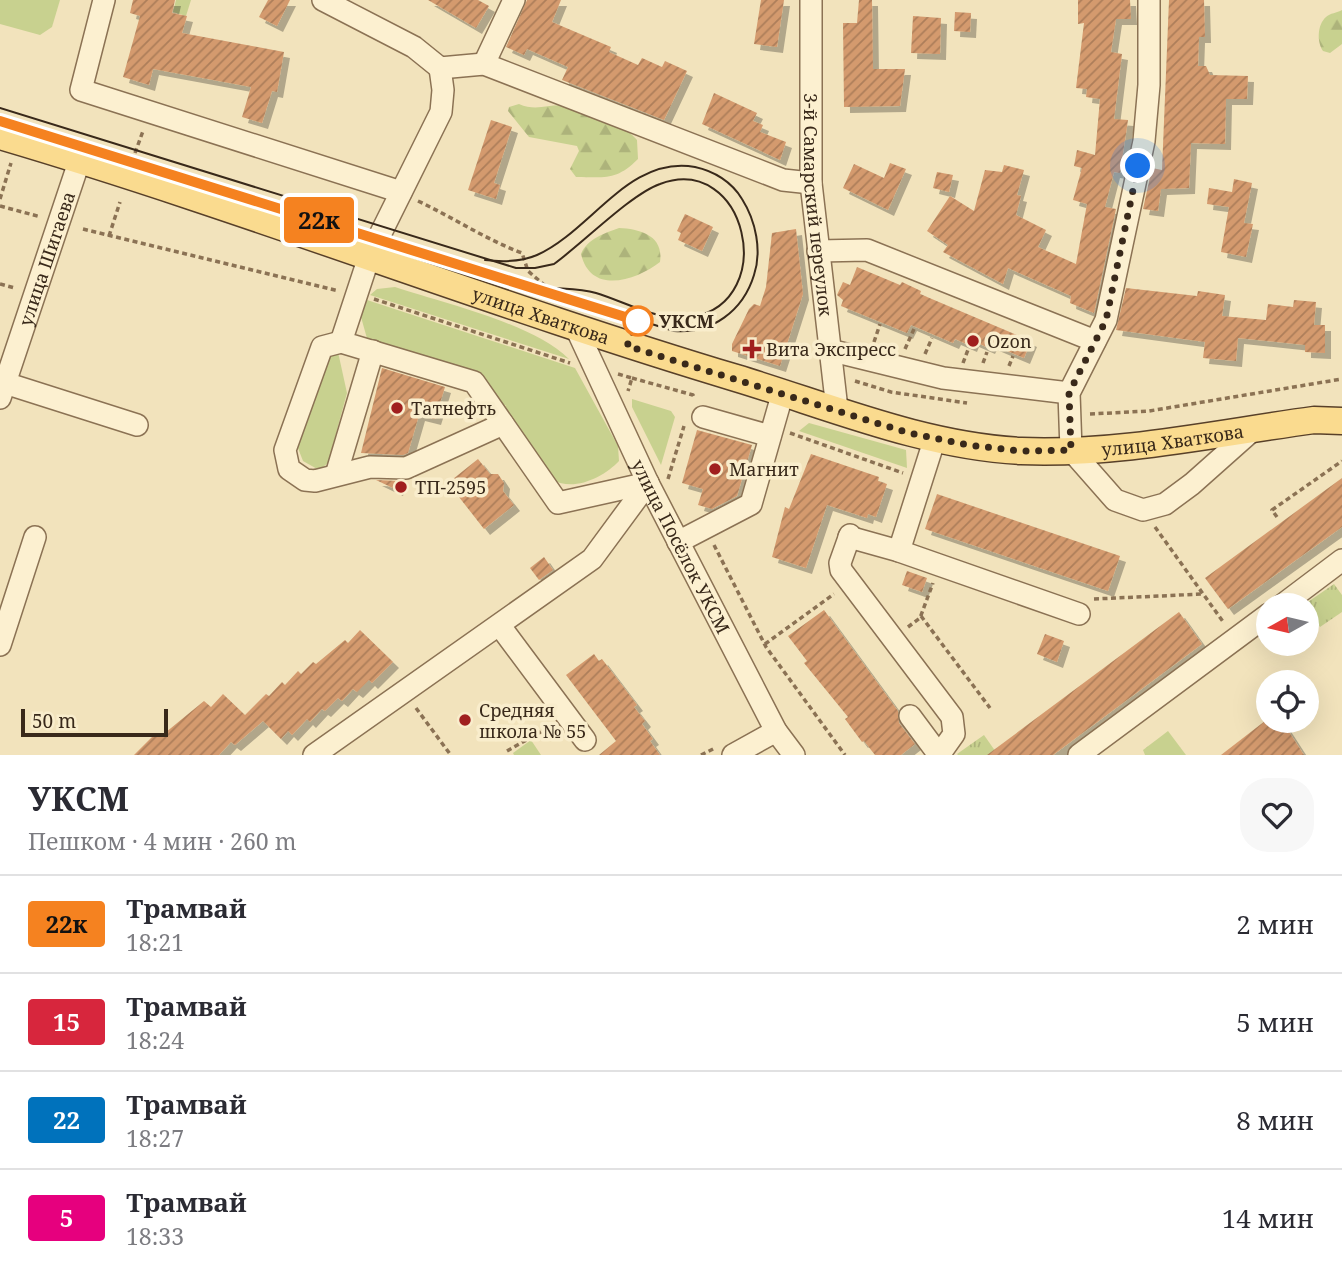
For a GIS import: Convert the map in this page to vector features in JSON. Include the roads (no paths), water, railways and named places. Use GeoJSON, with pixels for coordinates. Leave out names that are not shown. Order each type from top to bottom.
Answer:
{"type":"FeatureCollection","features":[{"type":"Feature","properties":{"kind":"main road","name":"улица Хваткова"},"geometry":{"type":"LineString","coordinates":[[9,138],[80,159],[577,330],[935,438],[1021,451],[1071,450],[1314,420],[1342,421]]}},
{"type":"Feature","properties":{"kind":"street"},"geometry":{"type":"LineString","coordinates":[[104,0],[82,90],[401,192]]}},
{"type":"Feature","properties":{"kind":"street"},"geometry":{"type":"LineString","coordinates":[[323,0],[414,47],[440,68],[443,90],[441,112],[369,257],[341,342]]}},
{"type":"Feature","properties":{"kind":"street"},"geometry":{"type":"LineString","coordinates":[[484,64],[514,0]]}},
{"type":"Feature","properties":{"kind":"street","name":"3-й Самарский переулок"},"geometry":{"type":"LineString","coordinates":[[811,0],[811,183],[837,409]]}},
{"type":"Feature","properties":{"kind":"street"},"geometry":{"type":"LineString","coordinates":[[1149,0],[1149,85],[1144,141],[1106,320],[1069,393],[1071,450],[1115,500],[1143,510],[1165,504],[1192,484],[1255,428]]}},
{"type":"Feature","properties":{"kind":"street"},"geometry":{"type":"LineString","coordinates":[[440,68],[484,64],[783,180],[811,183]]}},
{"type":"Feature","properties":{"kind":"street","name":"улица Шигаева"},"geometry":{"type":"LineString","coordinates":[[1,393],[80,159]]}},
{"type":"Feature","properties":{"kind":"street"},"geometry":{"type":"LineString","coordinates":[[818,251],[867,250],[1095,341]]}},
{"type":"Feature","properties":{"kind":"street","name":"улица Посёлок УКСМ"},"geometry":{"type":"LineString","coordinates":[[577,330],[594,368],[654,480],[678,541],[776,731],[794,755]]}},
{"type":"Feature","properties":{"kind":"street"},"geometry":{"type":"LineString","coordinates":[[503,424],[406,468],[370,467],[305,480],[289,469],[285,450],[322,347],[341,342],[474,382],[558,503],[654,480]]}},
{"type":"Feature","properties":{"kind":"street"},"geometry":{"type":"LineString","coordinates":[[829,350],[943,378],[1069,393]]}},
{"type":"Feature","properties":{"kind":"street"},"geometry":{"type":"LineString","coordinates":[[336,475],[373,351]]}},
{"type":"Feature","properties":{"kind":"street"},"geometry":{"type":"LineString","coordinates":[[1,393],[137,425]]}},
{"type":"Feature","properties":{"kind":"street"},"geometry":{"type":"LineString","coordinates":[[678,541],[751,505],[783,393]]}},
{"type":"Feature","properties":{"kind":"street"},"geometry":{"type":"LineString","coordinates":[[692,416],[770,436]]}},
{"type":"Feature","properties":{"kind":"street"},"geometry":{"type":"LineString","coordinates":[[899,551],[935,438]]}},
{"type":"Feature","properties":{"kind":"street"},"geometry":{"type":"LineString","coordinates":[[314,755],[592,559],[654,480]]}},
{"type":"Feature","properties":{"kind":"street"},"geometry":{"type":"LineString","coordinates":[[910,716],[939,755],[954,734],[952,717],[841,570],[840,563],[850,535],[939,566],[1084,607]]}},
{"type":"Feature","properties":{"kind":"street"},"geometry":{"type":"LineString","coordinates":[[0,645],[35,537]]}},
{"type":"Feature","properties":{"kind":"street"},"geometry":{"type":"LineString","coordinates":[[1298,593],[1342,560]]}},
{"type":"Feature","properties":{"kind":"street"},"geometry":{"type":"LineString","coordinates":[[1079,755],[1256,624]]}},
{"type":"Feature","properties":{"kind":"street"},"geometry":{"type":"LineString","coordinates":[[500,626],[585,740]]}},
{"type":"Feature","properties":{"kind":"street"},"geometry":{"type":"LineString","coordinates":[[733,755],[776,731]]}},
{"type":"Feature","properties":{"kind":"tram line"},"geometry":{"type":"LineString","coordinates":[[0,108],[516,268],[554,264],[621,208],[660,184],[690,180],[714,189],[731,208],[741,232],[743,259],[737,285],[720,305],[693,317],[669,317],[644,311],[596,293],[554,288]]}},
{"type":"Feature","properties":{"kind":"tram line"},"geometry":{"type":"LineString","coordinates":[[0,121],[674,331],[701,329],[724,318],[734,309],[749,288],[754,275],[757,246],[751,217],[733,187],[716,174],[702,169],[671,166],[650,172],[630,183],[557,244],[537,255],[511,261],[485,260]]}},
{"type":"Feature","properties":{"kind":"tram line","name":"22к"},"geometry":{"type":"LineString","coordinates":[[0,121],[638,321]]}},
{"type":"Feature","properties":{"kind":"place","name":"УКСМ"},"geometry":{"type":"Point","coordinates":[638,321]}},
{"type":"Feature","properties":{"kind":"place","name":"Ozon"},"geometry":{"type":"Point","coordinates":[973,341]}},
{"type":"Feature","properties":{"kind":"place","name":"Вита Экспресс"},"geometry":{"type":"Point","coordinates":[752,349]}},
{"type":"Feature","properties":{"kind":"place","name":"Татнефть"},"geometry":{"type":"Point","coordinates":[397,408]}},
{"type":"Feature","properties":{"kind":"place","name":"Магнит"},"geometry":{"type":"Point","coordinates":[715,469]}},
{"type":"Feature","properties":{"kind":"place","name":"ТП-2595"},"geometry":{"type":"Point","coordinates":[401,487]}},
{"type":"Feature","properties":{"kind":"place","name":"Средняя школа № 55"},"geometry":{"type":"Point","coordinates":[465,720]}}]}
